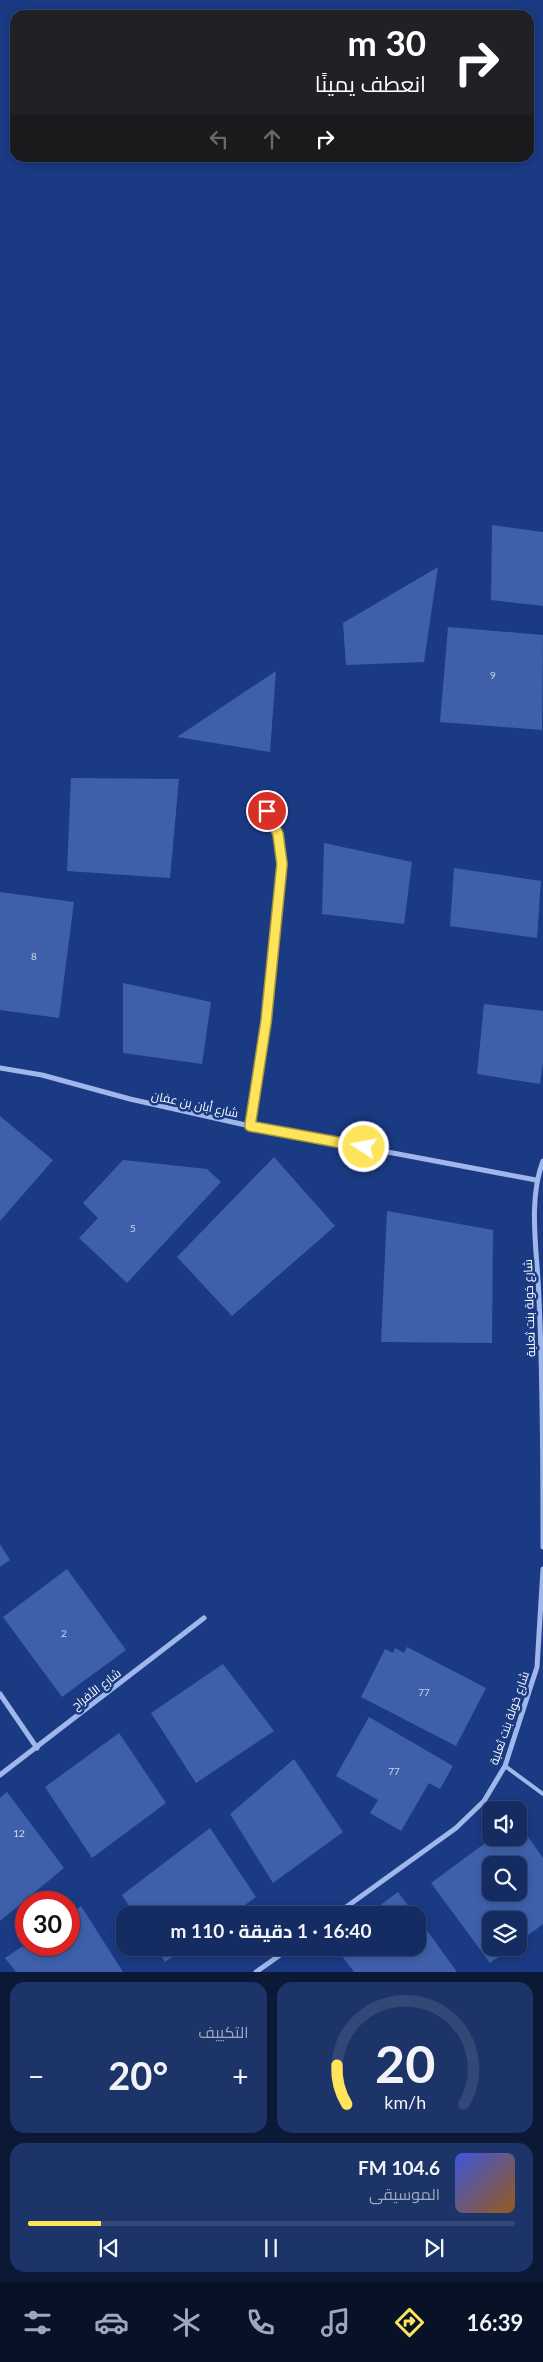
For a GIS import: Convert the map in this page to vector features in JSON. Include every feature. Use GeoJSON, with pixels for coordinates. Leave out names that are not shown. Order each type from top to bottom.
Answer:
{"type":"FeatureCollection","features":[{"type":"Feature","properties":{"kind":"street"},"geometry":{"type":"LineString","coordinates":[[250,1126],[266,1022],[282,864],[278,834],[267,811]]}},
{"type":"Feature","properties":{"kind":"street","name":"شارع أبان بن عفان"},"geometry":{"type":"LineString","coordinates":[[0,1068],[42,1075],[130,1100],[250,1126],[536,1180]]}},
{"type":"Feature","properties":{"kind":"street","name":"شارع خولة بنت ثعلبة"},"geometry":{"type":"LineString","coordinates":[[543,1161],[536,1180],[543,1547]]}},
{"type":"Feature","properties":{"kind":"street","name":"شارع خولة بنت ثعلبة"},"geometry":{"type":"LineString","coordinates":[[348,1906],[456,1828],[484,1801],[505,1766],[537,1667],[543,1570]]}},
{"type":"Feature","properties":{"kind":"street","name":"شارع الأفراح"},"geometry":{"type":"LineString","coordinates":[[0,1775],[204,1618]]}},
{"type":"Feature","properties":{"kind":"street"},"geometry":{"type":"LineString","coordinates":[[0,1694],[37,1748]]}},
{"type":"Feature","properties":{"kind":"street"},"geometry":{"type":"LineString","coordinates":[[256,1972],[279,1956]]}},
{"type":"Feature","properties":{"kind":"lane"},"geometry":{"type":"LineString","coordinates":[[505,1766],[543,1794]]}},
{"type":"Feature","properties":{"kind":"building"},"geometry":{"type":"Polygon","coordinates":[[[492,525],[543,532],[543,606],[491,600],[492,525]]]}},
{"type":"Feature","properties":{"kind":"building"},"geometry":{"type":"Polygon","coordinates":[[[438,567],[424,662],[346,665],[343,623],[438,567]]]}},
{"type":"Feature","properties":{"kind":"building"},"geometry":{"type":"Polygon","coordinates":[[[448,627],[543,635],[542,730],[440,722],[448,627]]]}},
{"type":"Feature","properties":{"kind":"building"},"geometry":{"type":"Polygon","coordinates":[[[276,671],[270,752],[177,737],[276,671]]]}},
{"type":"Feature","properties":{"kind":"building"},"geometry":{"type":"Polygon","coordinates":[[[71,778],[179,779],[170,878],[67,871],[71,778]]]}},
{"type":"Feature","properties":{"kind":"building"},"geometry":{"type":"Polygon","coordinates":[[[324,843],[412,862],[404,924],[322,914],[324,843]]]}},
{"type":"Feature","properties":{"kind":"building"},"geometry":{"type":"Polygon","coordinates":[[[454,868],[541,881],[537,938],[450,926],[454,868]]]}},
{"type":"Feature","properties":{"kind":"building"},"geometry":{"type":"Polygon","coordinates":[[[0,892],[74,902],[59,1018],[0,1010],[0,892]]]}},
{"type":"Feature","properties":{"kind":"building"},"geometry":{"type":"Polygon","coordinates":[[[123,983],[211,1002],[202,1064],[123,1053],[123,983]]]}},
{"type":"Feature","properties":{"kind":"building"},"geometry":{"type":"Polygon","coordinates":[[[484,1004],[543,1011],[543,1062],[540,1084],[477,1074],[484,1004]]]}},
{"type":"Feature","properties":{"kind":"building"},"geometry":{"type":"Polygon","coordinates":[[[0,1116],[53,1160],[0,1221],[0,1116]]]}},
{"type":"Feature","properties":{"kind":"building"},"geometry":{"type":"Polygon","coordinates":[[[274,1157],[335,1226],[232,1316],[177,1257],[274,1157]]]}},
{"type":"Feature","properties":{"kind":"building"},"geometry":{"type":"Polygon","coordinates":[[[123,1160],[207,1169],[221,1182],[127,1283],[79,1238],[98,1218],[83,1203],[123,1160]]]}},
{"type":"Feature","properties":{"kind":"building"},"geometry":{"type":"Polygon","coordinates":[[[387,1211],[493,1230],[492,1343],[381,1342],[387,1211]]]}},
{"type":"Feature","properties":{"kind":"building"},"geometry":{"type":"Polygon","coordinates":[[[0,1544],[10,1560],[0,1567],[0,1544]]]}},
{"type":"Feature","properties":{"kind":"building"},"geometry":{"type":"Polygon","coordinates":[[[67,1569],[126,1650],[62,1697],[3,1617],[67,1569]]]}},
{"type":"Feature","properties":{"kind":"building"},"geometry":{"type":"Polygon","coordinates":[[[407,1647],[486,1688],[456,1746],[361,1697],[385,1649],[393,1653],[395,1648],[404,1653],[407,1647]]]}},
{"type":"Feature","properties":{"kind":"building"},"geometry":{"type":"Polygon","coordinates":[[[223,1664],[274,1731],[196,1783],[151,1713],[223,1664]]]}},
{"type":"Feature","properties":{"kind":"building"},"geometry":{"type":"Polygon","coordinates":[[[369,1717],[453,1766],[440,1789],[429,1783],[401,1831],[370,1813],[378,1800],[336,1776],[369,1717]]]}},
{"type":"Feature","properties":{"kind":"building"},"geometry":{"type":"Polygon","coordinates":[[[119,1733],[166,1803],[92,1858],[45,1787],[119,1733]]]}},
{"type":"Feature","properties":{"kind":"building"},"geometry":{"type":"Polygon","coordinates":[[[294,1759],[343,1832],[273,1883],[230,1814],[294,1759]]]}},
{"type":"Feature","properties":{"kind":"building"},"geometry":{"type":"Polygon","coordinates":[[[7,1792],[64,1868],[36,1891],[15,1891],[15,1909],[0,1921],[0,1798],[7,1792]]]}},
{"type":"Feature","properties":{"kind":"building"},"geometry":{"type":"Polygon","coordinates":[[[210,1828],[256,1897],[244,1906],[129,1906],[122,1895],[210,1828]]]}},
{"type":"Feature","properties":{"kind":"building"},"geometry":{"type":"Polygon","coordinates":[[[527,1835],[543,1858],[543,1924],[527,1936],[527,1911],[482,1911],[482,1952],[431,1883],[482,1845],[527,1846],[527,1835]]]}},
{"type":"Feature","properties":{"kind":"building"},"geometry":{"type":"Polygon","coordinates":[[[398,1892],[408,1906],[379,1906],[398,1892]]]}},
{"type":"Feature","properties":{"kind":"building"},"geometry":{"type":"Polygon","coordinates":[[[80,1907],[123,1972],[16,1972],[5,1958],[15,1951],[15,1956],[80,1956],[80,1907]]]}},
{"type":"Feature","properties":{"kind":"building"},"geometry":{"type":"Polygon","coordinates":[[[426,1929],[457,1972],[354,1972],[342,1956],[426,1956],[426,1929]]]}},
{"type":"Feature","properties":{"kind":"building"},"geometry":{"type":"Polygon","coordinates":[[[161,1956],[174,1956],[165,1962],[161,1956]]]}},
{"type":"Feature","properties":{"kind":"building"},"geometry":{"type":"Polygon","coordinates":[[[485,1956],[500,1956],[490,1963],[485,1956]]]}},
{"type":"Feature","properties":{"kind":"route"},"geometry":{"type":"LineString","coordinates":[[267,811],[278,834],[282,864],[266,1022],[250,1126],[364,1147]]}}]}
